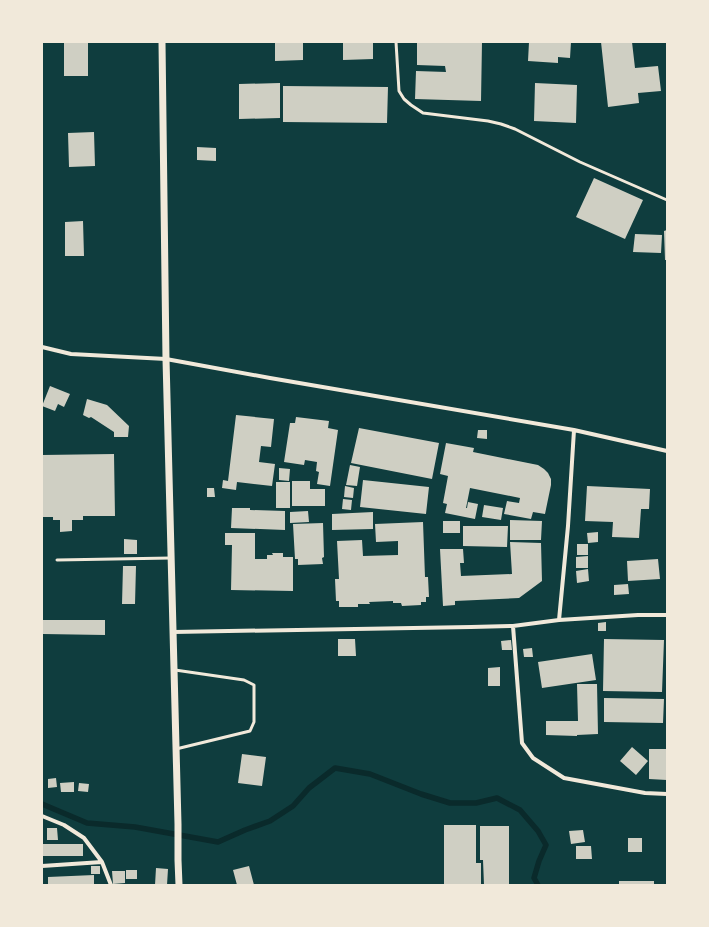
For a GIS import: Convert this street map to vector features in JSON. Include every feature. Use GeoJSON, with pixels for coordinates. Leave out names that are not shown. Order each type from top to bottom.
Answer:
{"type":"FeatureCollection","features":[{"type":"Feature","properties":{"kind":"street"},"geometry":{"type":"LineString","coordinates":[[162,42],[166,359],[179,885]]}},
{"type":"Feature","properties":{"kind":"street"},"geometry":{"type":"LineString","coordinates":[[42,347],[71,354],[166,359],[574,430],[667,451]]}},
{"type":"Feature","properties":{"kind":"street"},"geometry":{"type":"LineString","coordinates":[[559,620],[568,526],[574,430]]}},
{"type":"Feature","properties":{"kind":"street"},"geometry":{"type":"LineString","coordinates":[[172,632],[513,626],[559,620],[638,615],[667,615]]}},
{"type":"Feature","properties":{"kind":"street"},"geometry":{"type":"LineString","coordinates":[[513,626],[522,743],[533,758],[564,778],[645,793],[667,794]]}},
{"type":"Feature","properties":{"kind":"street"},"geometry":{"type":"LineString","coordinates":[[42,816],[64,825],[84,838],[102,862],[112,885]]}},
{"type":"Feature","properties":{"kind":"street"},"geometry":{"type":"LineString","coordinates":[[42,866],[102,862]]}},
{"type":"Feature","properties":{"kind":"lane"},"geometry":{"type":"LineString","coordinates":[[396,42],[399,91],[410,105],[423,112],[488,121],[515,129],[580,162],[667,200]]}},
{"type":"Feature","properties":{"kind":"lane"},"geometry":{"type":"LineString","coordinates":[[57,560],[171,558]]}},
{"type":"Feature","properties":{"kind":"lane"},"geometry":{"type":"LineString","coordinates":[[173,669],[244,680],[254,685],[254,722],[250,732],[175,749]]}},
{"type":"Feature","properties":{"kind":"building"},"geometry":{"type":"Polygon","coordinates":[[[64,42],[88,42],[88,76],[64,76],[64,42]]]}},
{"type":"Feature","properties":{"kind":"building"},"geometry":{"type":"Polygon","coordinates":[[[275,42],[303,42],[303,60],[275,61],[275,42]]]}},
{"type":"Feature","properties":{"kind":"building"},"geometry":{"type":"Polygon","coordinates":[[[343,42],[373,42],[373,59],[343,60],[343,42]]]}},
{"type":"Feature","properties":{"kind":"building"},"geometry":{"type":"Polygon","coordinates":[[[417,42],[482,42],[481,101],[415,99],[416,71],[446,72],[445,66],[417,65],[417,42]]]}},
{"type":"Feature","properties":{"kind":"building"},"geometry":{"type":"Polygon","coordinates":[[[529,42],[571,42],[570,58],[558,57],[558,63],[528,61],[529,42]]]}},
{"type":"Feature","properties":{"kind":"building"},"geometry":{"type":"Polygon","coordinates":[[[601,42],[632,42],[635,68],[658,66],[661,91],[638,93],[639,103],[608,107],[601,42]]]}},
{"type":"Feature","properties":{"kind":"building"},"geometry":{"type":"Polygon","coordinates":[[[280,83],[280,118],[239,119],[239,84],[280,83]]]}},
{"type":"Feature","properties":{"kind":"building"},"geometry":{"type":"Polygon","coordinates":[[[535,83],[577,85],[576,123],[534,121],[535,83]]]}},
{"type":"Feature","properties":{"kind":"building"},"geometry":{"type":"Polygon","coordinates":[[[283,86],[388,87],[387,123],[283,122],[283,86]]]}},
{"type":"Feature","properties":{"kind":"building"},"geometry":{"type":"Polygon","coordinates":[[[94,132],[95,166],[69,167],[68,133],[94,132]]]}},
{"type":"Feature","properties":{"kind":"building"},"geometry":{"type":"Polygon","coordinates":[[[197,147],[216,148],[216,161],[197,160],[197,147]]]}},
{"type":"Feature","properties":{"kind":"building"},"geometry":{"type":"Polygon","coordinates":[[[594,178],[643,200],[625,239],[576,217],[594,178]]]}},
{"type":"Feature","properties":{"kind":"building"},"geometry":{"type":"Polygon","coordinates":[[[83,221],[84,256],[65,256],[65,222],[83,221]]]}},
{"type":"Feature","properties":{"kind":"building"},"geometry":{"type":"Polygon","coordinates":[[[667,230],[667,260],[665,260],[664,231],[667,230]]]}},
{"type":"Feature","properties":{"kind":"building"},"geometry":{"type":"Polygon","coordinates":[[[635,234],[662,235],[661,253],[633,252],[635,234]]]}},
{"type":"Feature","properties":{"kind":"building"},"geometry":{"type":"Polygon","coordinates":[[[50,386],[70,394],[64,407],[58,404],[55,411],[42,406],[50,386]]]}},
{"type":"Feature","properties":{"kind":"building"},"geometry":{"type":"Polygon","coordinates":[[[87,399],[107,405],[129,426],[128,437],[114,437],[114,432],[91,417],[89,418],[83,415],[87,399]]]}},
{"type":"Feature","properties":{"kind":"building"},"geometry":{"type":"Polygon","coordinates":[[[236,415],[274,419],[271,447],[261,446],[259,462],[275,464],[272,486],[237,482],[236,490],[222,488],[223,480],[228,481],[236,415]]]}},
{"type":"Feature","properties":{"kind":"building"},"geometry":{"type":"Polygon","coordinates":[[[296,417],[329,421],[328,428],[338,430],[330,486],[317,484],[319,472],[316,471],[317,462],[305,460],[304,465],[284,462],[290,423],[295,423],[296,417]]]}},
{"type":"Feature","properties":{"kind":"building"},"geometry":{"type":"Polygon","coordinates":[[[359,428],[439,443],[432,479],[351,463],[359,428]]]}},
{"type":"Feature","properties":{"kind":"building"},"geometry":{"type":"Polygon","coordinates":[[[478,430],[487,430],[487,439],[477,438],[478,430]]]}},
{"type":"Feature","properties":{"kind":"building"},"geometry":{"type":"Polygon","coordinates":[[[446,443],[474,448],[473,452],[538,465],[544,469],[551,479],[545,514],[533,512],[531,519],[504,514],[507,501],[519,503],[520,498],[470,488],[466,508],[468,502],[478,504],[475,519],[445,513],[447,504],[443,503],[448,476],[440,474],[446,443]]]}},
{"type":"Feature","properties":{"kind":"building"},"geometry":{"type":"Polygon","coordinates":[[[114,454],[115,516],[83,516],[83,520],[72,520],[72,531],[60,532],[60,520],[53,520],[53,517],[42,517],[42,455],[114,454]]]}},
{"type":"Feature","properties":{"kind":"building"},"geometry":{"type":"Polygon","coordinates":[[[350,465],[360,467],[357,486],[346,485],[350,465]]]}},
{"type":"Feature","properties":{"kind":"building"},"geometry":{"type":"Polygon","coordinates":[[[279,468],[290,469],[289,481],[279,480],[279,468]]]}},
{"type":"Feature","properties":{"kind":"building"},"geometry":{"type":"Polygon","coordinates":[[[363,480],[429,487],[426,514],[360,507],[363,480]]]}},
{"type":"Feature","properties":{"kind":"building"},"geometry":{"type":"Polygon","coordinates":[[[292,481],[310,481],[310,489],[325,489],[325,506],[292,506],[292,481]]]}},
{"type":"Feature","properties":{"kind":"building"},"geometry":{"type":"Polygon","coordinates":[[[276,482],[290,482],[290,508],[276,508],[276,482]]]}},
{"type":"Feature","properties":{"kind":"building"},"geometry":{"type":"Polygon","coordinates":[[[345,486],[354,488],[353,498],[344,497],[345,486]]]}},
{"type":"Feature","properties":{"kind":"building"},"geometry":{"type":"Polygon","coordinates":[[[587,486],[650,489],[649,509],[641,509],[639,538],[612,537],[613,522],[585,521],[587,486]]]}},
{"type":"Feature","properties":{"kind":"building"},"geometry":{"type":"Polygon","coordinates":[[[207,488],[214,488],[215,497],[207,497],[207,488]]]}},
{"type":"Feature","properties":{"kind":"building"},"geometry":{"type":"Polygon","coordinates":[[[343,499],[352,500],[351,510],[342,509],[343,499]]]}},
{"type":"Feature","properties":{"kind":"building"},"geometry":{"type":"Polygon","coordinates":[[[484,505],[503,508],[501,520],[482,517],[484,505]]]}},
{"type":"Feature","properties":{"kind":"building"},"geometry":{"type":"Polygon","coordinates":[[[232,508],[285,511],[285,530],[231,528],[232,508]]]}},
{"type":"Feature","properties":{"kind":"building"},"geometry":{"type":"Polygon","coordinates":[[[308,511],[309,522],[290,523],[290,512],[308,511]]]}},
{"type":"Feature","properties":{"kind":"building"},"geometry":{"type":"Polygon","coordinates":[[[373,512],[373,529],[332,530],[332,514],[373,512]]]}},
{"type":"Feature","properties":{"kind":"building"},"geometry":{"type":"Polygon","coordinates":[[[510,520],[542,521],[541,540],[510,540],[510,520]]]}},
{"type":"Feature","properties":{"kind":"building"},"geometry":{"type":"Polygon","coordinates":[[[443,521],[460,521],[460,533],[443,533],[443,521]]]}},
{"type":"Feature","properties":{"kind":"building"},"geometry":{"type":"Polygon","coordinates":[[[423,522],[425,577],[428,577],[429,597],[426,597],[426,602],[421,602],[421,605],[402,606],[401,603],[393,603],[393,601],[369,602],[370,604],[358,604],[358,607],[339,607],[339,601],[336,601],[335,579],[339,579],[337,541],[362,540],[363,556],[398,555],[398,541],[376,542],[375,524],[423,522]]]}},
{"type":"Feature","properties":{"kind":"building"},"geometry":{"type":"Polygon","coordinates":[[[323,523],[323,564],[298,565],[298,559],[295,559],[293,524],[323,523]]]}},
{"type":"Feature","properties":{"kind":"building"},"geometry":{"type":"Polygon","coordinates":[[[463,526],[508,526],[507,547],[463,546],[463,526]]]}},
{"type":"Feature","properties":{"kind":"building"},"geometry":{"type":"Polygon","coordinates":[[[598,532],[598,542],[588,543],[587,533],[598,532]]]}},
{"type":"Feature","properties":{"kind":"building"},"geometry":{"type":"Polygon","coordinates":[[[225,533],[255,533],[255,559],[267,559],[267,555],[273,555],[272,553],[283,553],[283,557],[293,557],[293,591],[231,590],[232,545],[225,545],[225,533]]]}},
{"type":"Feature","properties":{"kind":"building"},"geometry":{"type":"Polygon","coordinates":[[[124,539],[137,540],[137,554],[124,554],[124,539]]]}},
{"type":"Feature","properties":{"kind":"building"},"geometry":{"type":"Polygon","coordinates":[[[510,542],[541,543],[542,581],[519,598],[455,601],[455,605],[443,606],[440,549],[463,549],[464,563],[460,563],[461,576],[512,574],[510,542]]]}},
{"type":"Feature","properties":{"kind":"building"},"geometry":{"type":"Polygon","coordinates":[[[577,544],[588,544],[588,555],[577,555],[577,544]]]}},
{"type":"Feature","properties":{"kind":"building"},"geometry":{"type":"Polygon","coordinates":[[[588,556],[588,568],[576,568],[576,557],[588,556]]]}},
{"type":"Feature","properties":{"kind":"building"},"geometry":{"type":"Polygon","coordinates":[[[658,559],[660,579],[628,581],[627,561],[658,559]]]}},
{"type":"Feature","properties":{"kind":"building"},"geometry":{"type":"Polygon","coordinates":[[[123,566],[136,566],[135,604],[122,604],[123,566]]]}},
{"type":"Feature","properties":{"kind":"building"},"geometry":{"type":"Polygon","coordinates":[[[588,569],[589,581],[577,583],[576,571],[588,569]]]}},
{"type":"Feature","properties":{"kind":"building"},"geometry":{"type":"Polygon","coordinates":[[[628,584],[629,594],[614,595],[614,585],[628,584]]]}},
{"type":"Feature","properties":{"kind":"building"},"geometry":{"type":"Polygon","coordinates":[[[43,620],[105,620],[105,635],[43,634],[43,620]]]}},
{"type":"Feature","properties":{"kind":"building"},"geometry":{"type":"Polygon","coordinates":[[[606,622],[606,631],[598,631],[598,623],[606,622]]]}},
{"type":"Feature","properties":{"kind":"building"},"geometry":{"type":"Polygon","coordinates":[[[338,639],[355,639],[356,656],[338,656],[338,639]]]}},
{"type":"Feature","properties":{"kind":"building"},"geometry":{"type":"Polygon","coordinates":[[[604,639],[664,640],[662,692],[603,691],[604,639]]]}},
{"type":"Feature","properties":{"kind":"building"},"geometry":{"type":"Polygon","coordinates":[[[511,640],[512,650],[502,650],[501,641],[511,640]]]}},
{"type":"Feature","properties":{"kind":"building"},"geometry":{"type":"Polygon","coordinates":[[[532,648],[533,657],[524,657],[523,649],[532,648]]]}},
{"type":"Feature","properties":{"kind":"building"},"geometry":{"type":"Polygon","coordinates":[[[592,654],[596,680],[542,688],[538,662],[592,654]]]}},
{"type":"Feature","properties":{"kind":"building"},"geometry":{"type":"Polygon","coordinates":[[[500,667],[500,686],[488,686],[488,668],[500,667]]]}},
{"type":"Feature","properties":{"kind":"building"},"geometry":{"type":"Polygon","coordinates":[[[577,684],[597,684],[598,734],[577,736],[546,735],[546,721],[578,721],[577,684]]]}},
{"type":"Feature","properties":{"kind":"building"},"geometry":{"type":"Polygon","coordinates":[[[604,698],[664,699],[663,723],[604,722],[604,698]]]}},
{"type":"Feature","properties":{"kind":"building"},"geometry":{"type":"Polygon","coordinates":[[[632,747],[648,761],[636,775],[620,761],[632,747]]]}},
{"type":"Feature","properties":{"kind":"building"},"geometry":{"type":"Polygon","coordinates":[[[649,749],[667,749],[667,780],[649,779],[649,749]]]}},
{"type":"Feature","properties":{"kind":"building"},"geometry":{"type":"Polygon","coordinates":[[[242,754],[266,757],[262,786],[238,783],[242,754]]]}},
{"type":"Feature","properties":{"kind":"building"},"geometry":{"type":"Polygon","coordinates":[[[56,778],[57,787],[48,788],[48,779],[56,778]]]}},
{"type":"Feature","properties":{"kind":"building"},"geometry":{"type":"Polygon","coordinates":[[[74,782],[74,792],[61,792],[60,783],[74,782]]]}},
{"type":"Feature","properties":{"kind":"building"},"geometry":{"type":"Polygon","coordinates":[[[79,783],[89,784],[88,792],[78,791],[79,783]]]}},
{"type":"Feature","properties":{"kind":"building"},"geometry":{"type":"Polygon","coordinates":[[[444,825],[476,825],[476,863],[481,863],[481,885],[444,885],[444,825]]]}},
{"type":"Feature","properties":{"kind":"building"},"geometry":{"type":"Polygon","coordinates":[[[480,826],[509,826],[509,885],[484,885],[483,860],[480,860],[480,826]]]}},
{"type":"Feature","properties":{"kind":"building"},"geometry":{"type":"Polygon","coordinates":[[[47,828],[57,828],[58,840],[47,840],[47,828]]]}},
{"type":"Feature","properties":{"kind":"building"},"geometry":{"type":"Polygon","coordinates":[[[583,830],[585,842],[571,844],[569,831],[583,830]]]}},
{"type":"Feature","properties":{"kind":"building"},"geometry":{"type":"Polygon","coordinates":[[[628,838],[642,838],[642,852],[628,852],[628,838]]]}},
{"type":"Feature","properties":{"kind":"building"},"geometry":{"type":"Polygon","coordinates":[[[42,844],[83,844],[83,856],[42,856],[42,844]]]}},
{"type":"Feature","properties":{"kind":"building"},"geometry":{"type":"Polygon","coordinates":[[[576,846],[591,846],[592,859],[576,859],[576,846]]]}},
{"type":"Feature","properties":{"kind":"building"},"geometry":{"type":"Polygon","coordinates":[[[91,866],[100,866],[100,874],[91,874],[91,866]]]}},
{"type":"Feature","properties":{"kind":"building"},"geometry":{"type":"Polygon","coordinates":[[[249,866],[254,885],[237,885],[233,870],[249,866]]]}},
{"type":"Feature","properties":{"kind":"building"},"geometry":{"type":"Polygon","coordinates":[[[156,868],[168,869],[167,885],[155,885],[156,868]]]}},
{"type":"Feature","properties":{"kind":"building"},"geometry":{"type":"Polygon","coordinates":[[[126,870],[137,870],[137,879],[126,879],[126,870]]]}},
{"type":"Feature","properties":{"kind":"building"},"geometry":{"type":"Polygon","coordinates":[[[112,871],[125,871],[125,883],[113,884],[112,871]]]}},
{"type":"Feature","properties":{"kind":"building"},"geometry":{"type":"Polygon","coordinates":[[[94,875],[94,885],[48,885],[48,877],[94,875]]]}},
{"type":"Feature","properties":{"kind":"building"},"geometry":{"type":"Polygon","coordinates":[[[619,881],[654,881],[654,885],[619,885],[619,881]]]}},
{"type":"Feature","properties":{"kind":"waterway"},"geometry":{"type":"LineString","coordinates":[[42,804],[87,823],[135,827],[218,842],[270,821],[293,806],[309,788],[335,768],[370,774],[421,794],[450,803],[476,803],[497,798],[520,810],[538,831],[546,845],[534,878],[538,885]]}}]}
